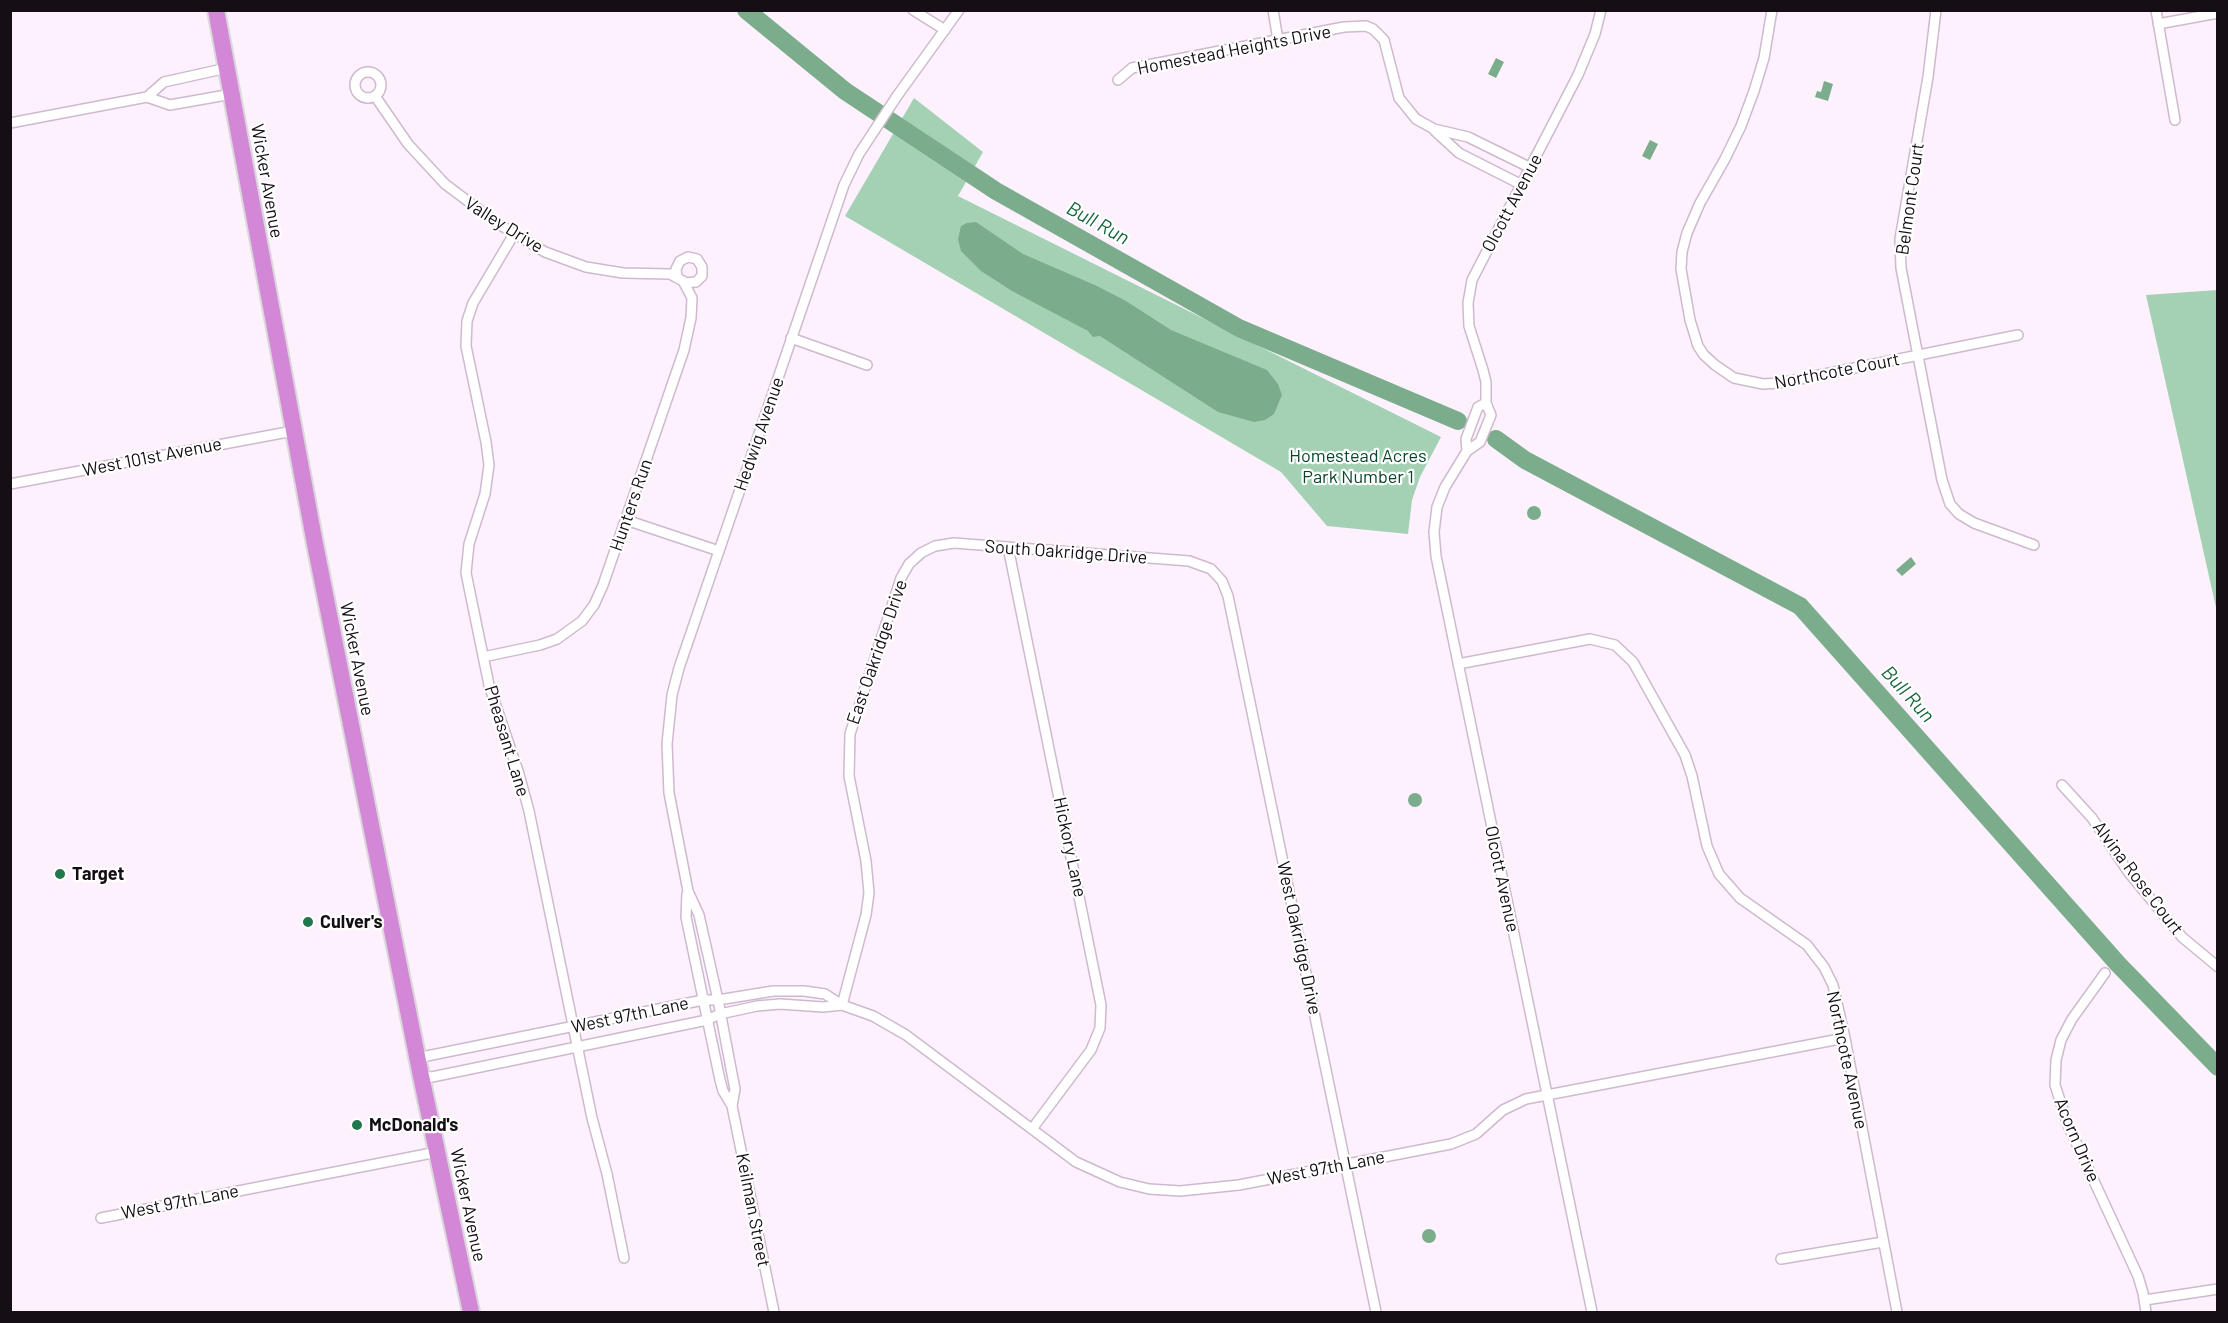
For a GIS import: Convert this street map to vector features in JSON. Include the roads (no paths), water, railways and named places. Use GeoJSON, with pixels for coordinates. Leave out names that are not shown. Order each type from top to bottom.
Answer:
{"type":"FeatureCollection","features":[{"type":"Feature","properties":{"kind":"highway","name":"Wicker Avenue"},"geometry":{"type":"LineString","coordinates":[[216,10],[293,431],[417,1058],[471,1312]]}},
{"type":"Feature","properties":{"kind":"street"},"geometry":{"type":"LineString","coordinates":[[913,10],[945,30]]}},
{"type":"Feature","properties":{"kind":"street","name":"Hedwig Avenue"},"geometry":{"type":"LineString","coordinates":[[718,1000],[699,915],[688,891],[669,793],[668,725],[679,668],[844,185],[877,127],[959,10]]}},
{"type":"Feature","properties":{"kind":"street"},"geometry":{"type":"LineString","coordinates":[[1273,10],[1278,40]]}},
{"type":"Feature","properties":{"kind":"street","name":"Olcott Avenue"},"geometry":{"type":"LineString","coordinates":[[1592,1312],[1436,556],[1434,532],[1441,496],[1467,451],[1479,442],[1491,415],[1486,403],[1485,376],[1469,326],[1470,291],[1477,270],[1583,64],[1595,34],[1601,10]]}},
{"type":"Feature","properties":{"kind":"street","name":"Northcote Court"},"geometry":{"type":"LineString","coordinates":[[1772,10],[1764,58],[1741,126],[1700,203],[1687,233],[1682,252],[1683,285],[1689,320],[1698,346],[1715,365],[1726,373],[1747,382],[1763,384],[2018,335]]}},
{"type":"Feature","properties":{"kind":"street","name":"Belmont Court"},"geometry":{"type":"LineString","coordinates":[[1936,10],[1928,77],[1900,239],[1901,268],[1917,356],[1942,480],[1950,504],[1959,514],[1974,524],[2034,545]]}},
{"type":"Feature","properties":{"kind":"street"},"geometry":{"type":"LineString","coordinates":[[2156,10],[2175,120]]}},
{"type":"Feature","properties":{"kind":"street"},"geometry":{"type":"LineString","coordinates":[[2158,24],[2217,13]]}},
{"type":"Feature","properties":{"kind":"street","name":"Homestead Heights Drive"},"geometry":{"type":"LineString","coordinates":[[1118,80],[1132,68],[1351,26],[1366,26],[1373,29],[1384,40],[1388,48],[1396,90],[1403,105],[1416,119],[1434,129],[1459,153],[1522,185]]}},
{"type":"Feature","properties":{"kind":"street"},"geometry":{"type":"LineString","coordinates":[[147,97],[164,82],[227,68]]}},
{"type":"Feature","properties":{"kind":"street"},"geometry":{"type":"LineString","coordinates":[[10,123],[147,97],[170,105],[232,94]]}},
{"type":"Feature","properties":{"kind":"street","name":"Valley Drive"},"geometry":{"type":"LineString","coordinates":[[375,96],[408,144],[445,184],[514,234],[545,252],[586,267],[623,273],[670,274],[681,280]]}},
{"type":"Feature","properties":{"kind":"street","name":"Homestead Heights Drive"},"geometry":{"type":"LineString","coordinates":[[1434,129],[1468,137],[1531,168]]}},
{"type":"Feature","properties":{"kind":"street","name":"Pheasant Lane"},"geometry":{"type":"LineString","coordinates":[[514,234],[473,303],[466,329],[466,346],[489,465],[486,494],[469,544],[466,564],[468,585],[494,706],[527,803],[577,1047],[624,1257]]}},
{"type":"Feature","properties":{"kind":"street","name":"Hunters Run"},"geometry":{"type":"LineString","coordinates":[[483,657],[548,643],[566,634],[582,621],[599,596],[687,339],[692,298],[681,280]]}},
{"type":"Feature","properties":{"kind":"street"},"geometry":{"type":"LineString","coordinates":[[791,338],[867,365]]}},
{"type":"Feature","properties":{"kind":"street","name":"Olcott Avenue"},"geometry":{"type":"LineString","coordinates":[[1467,451],[1466,439],[1478,407],[1486,403]]}},
{"type":"Feature","properties":{"kind":"street","name":"West 101st Avenue"},"geometry":{"type":"LineString","coordinates":[[10,484],[293,431]]}},
{"type":"Feature","properties":{"kind":"street"},"geometry":{"type":"LineString","coordinates":[[626,520],[719,552]]}},
{"type":"Feature","properties":{"kind":"street","name":"South Oakridge Drive"},"geometry":{"type":"LineString","coordinates":[[921,553],[935,546],[954,543],[1189,561],[1211,569]]}},
{"type":"Feature","properties":{"kind":"street","name":"Hickory Lane"},"geometry":{"type":"LineString","coordinates":[[1008,547],[1101,1005],[1100,1028],[1091,1050],[1032,1129]]}},
{"type":"Feature","properties":{"kind":"street","name":"East Oakridge Drive"},"geometry":{"type":"LineString","coordinates":[[842,1005],[864,925],[869,893],[866,861],[849,776],[850,734],[900,578],[909,564],[921,553]]}},
{"type":"Feature","properties":{"kind":"street","name":"West Oakridge Drive"},"geometry":{"type":"LineString","coordinates":[[1211,569],[1222,581],[1228,596],[1376,1312]]}},
{"type":"Feature","properties":{"kind":"street","name":"Northcote Avenue"},"geometry":{"type":"LineString","coordinates":[[1458,664],[1590,639],[1615,645],[1628,656],[1685,755],[1695,786],[1707,846],[1714,866],[1725,883],[1740,898],[1800,940],[1819,959],[1833,985],[1897,1312]]}},
{"type":"Feature","properties":{"kind":"street","name":"Alvina Rose Court"},"geometry":{"type":"LineString","coordinates":[[2062,785],[2092,818],[2140,887],[2182,937],[2217,967]]}},
{"type":"Feature","properties":{"kind":"street","name":"Hedwig Avenue"},"geometry":{"type":"LineString","coordinates":[[688,891],[686,917],[703,1000]]}},
{"type":"Feature","properties":{"kind":"street","name":"Acorn Drive"},"geometry":{"type":"LineString","coordinates":[[2105,973],[2072,1019],[2061,1040],[2056,1060],[2055,1084],[2068,1125],[2133,1266],[2145,1300],[2145,1312]]}},
{"type":"Feature","properties":{"kind":"street","name":"West 97th Lane"},"geometry":{"type":"LineString","coordinates":[[417,1058],[703,1000],[792,990],[825,994],[842,1005],[873,1016],[896,1028],[1065,1155],[1089,1170],[1120,1182],[1164,1191],[1215,1189],[1346,1165],[1468,1139],[1509,1106],[1547,1095],[1845,1038]]}},
{"type":"Feature","properties":{"kind":"street","name":"Keilman Street"},"geometry":{"type":"LineString","coordinates":[[703,1000],[720,1080],[732,1107],[774,1312]]}},
{"type":"Feature","properties":{"kind":"street","name":"Keilman Street"},"geometry":{"type":"LineString","coordinates":[[718,1000],[735,1089],[732,1107]]}},
{"type":"Feature","properties":{"kind":"street","name":"West 97th Lane"},"geometry":{"type":"LineString","coordinates":[[421,1076],[432,1077],[577,1047],[707,1020],[720,1014],[769,1004],[823,1007],[842,1005]]}},
{"type":"Feature","properties":{"kind":"street","name":"West 97th Lane"},"geometry":{"type":"LineString","coordinates":[[101,1218],[437,1152]]}},
{"type":"Feature","properties":{"kind":"street"},"geometry":{"type":"LineString","coordinates":[[1781,1259],[1883,1242]]}},
{"type":"Feature","properties":{"kind":"street"},"geometry":{"type":"LineString","coordinates":[[2145,1300],[2217,1289]]}},
{"type":"Feature","properties":{"kind":"waterway","name":"Bull Run"},"geometry":{"type":"LineString","coordinates":[[746,10],[845,91],[996,191],[1239,328],[1458,421]]}},
{"type":"Feature","properties":{"kind":"waterway","name":"Bull Run"},"geometry":{"type":"LineString","coordinates":[[1496,439],[1525,460],[1800,606],[2118,964],[2218,1067]]}},
{"type":"Feature","properties":{"kind":"place","name":"Target"},"geometry":{"type":"Point","coordinates":[60,874]}},
{"type":"Feature","properties":{"kind":"place","name":"Culver's"},"geometry":{"type":"Point","coordinates":[308,922]}},
{"type":"Feature","properties":{"kind":"place","name":"McDonald's"},"geometry":{"type":"Point","coordinates":[357,1125]}},
{"type":"Feature","properties":{"kind":"park label","name":"Homestead Acres Park Number 1"},"geometry":{"type":"Point","coordinates":[1358,466]}}]}
